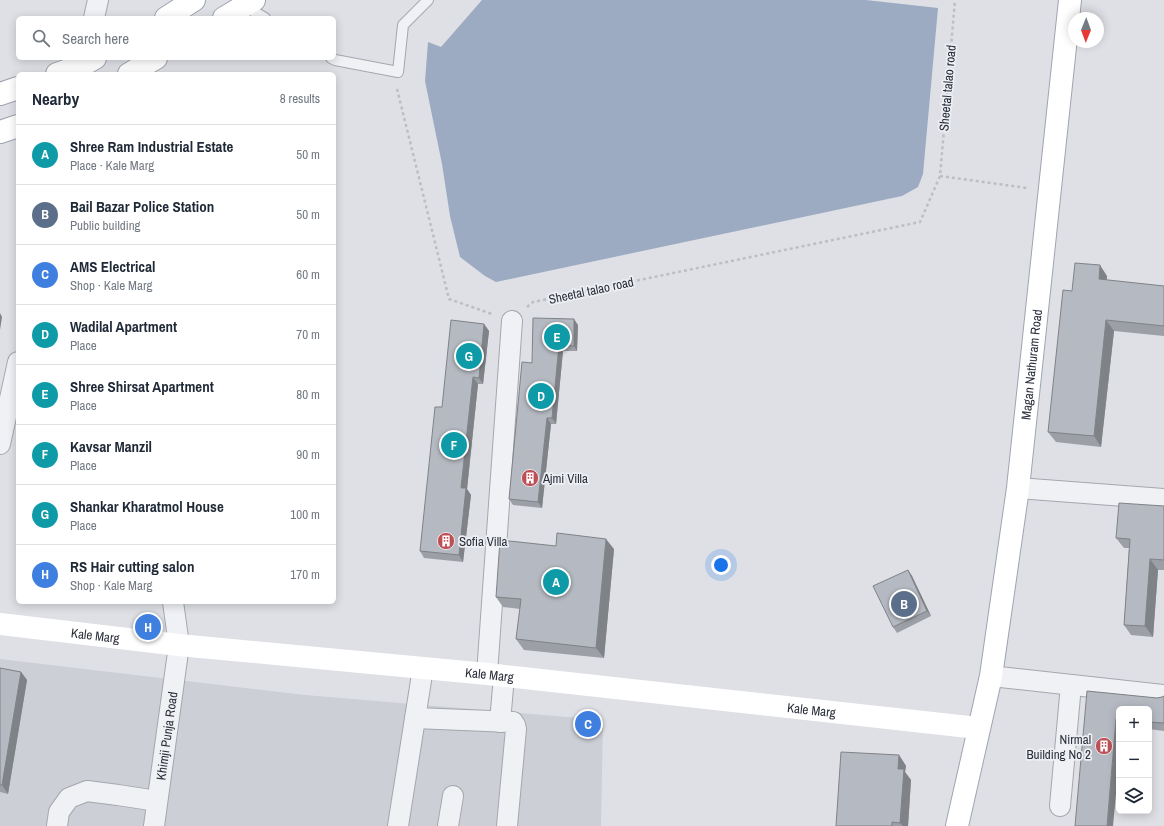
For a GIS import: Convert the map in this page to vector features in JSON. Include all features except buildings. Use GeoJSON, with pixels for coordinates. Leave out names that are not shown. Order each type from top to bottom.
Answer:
{"type":"FeatureCollection","features":[{"type":"Feature","properties":{"kind":"main road"},"geometry":{"type":"LineString","coordinates":[[169,16],[194,0]]}},
{"type":"Feature","properties":{"kind":"main road","name":"Magan Nathuram Road"},"geometry":{"type":"LineString","coordinates":[[957,826],[991,676],[1018,488],[1070,0]]}},
{"type":"Feature","properties":{"kind":"main road"},"geometry":{"type":"LineString","coordinates":[[227,16],[249,3]]}},
{"type":"Feature","properties":{"kind":"main road"},"geometry":{"type":"LineString","coordinates":[[61,72],[87,60]]}},
{"type":"Feature","properties":{"kind":"main road"},"geometry":{"type":"LineString","coordinates":[[132,72],[153,60]]}},
{"type":"Feature","properties":{"kind":"main road"},"geometry":{"type":"LineString","coordinates":[[0,94],[16,89]]}},
{"type":"Feature","properties":{"kind":"main road"},"geometry":{"type":"LineString","coordinates":[[0,132],[16,127]]}},
{"type":"Feature","properties":{"kind":"main road","name":"Kale Marg"},"geometry":{"type":"LineString","coordinates":[[0,624],[179,645],[496,675],[978,728]]}},
{"type":"Feature","properties":{"kind":"street"},"geometry":{"type":"LineString","coordinates":[[94,16],[98,0]]}},
{"type":"Feature","properties":{"kind":"street"},"geometry":{"type":"LineString","coordinates":[[500,722],[496,675],[512,321]]}},
{"type":"Feature","properties":{"kind":"street"},"geometry":{"type":"LineString","coordinates":[[0,444],[16,371]]}},
{"type":"Feature","properties":{"kind":"street"},"geometry":{"type":"LineString","coordinates":[[1018,488],[1164,499]]}},
{"type":"Feature","properties":{"kind":"street","name":"Khimji Punja Road"},"geometry":{"type":"LineString","coordinates":[[154,826],[179,645],[173,604]]}},
{"type":"Feature","properties":{"kind":"street"},"geometry":{"type":"LineString","coordinates":[[398,826],[423,668]]}},
{"type":"Feature","properties":{"kind":"street"},"geometry":{"type":"LineString","coordinates":[[991,676],[1164,695]]}},
{"type":"Feature","properties":{"kind":"street"},"geometry":{"type":"LineString","coordinates":[[1060,806],[1071,685]]}},
{"type":"Feature","properties":{"kind":"street"},"geometry":{"type":"LineString","coordinates":[[415,718],[513,722],[516,725],[507,826]]}},
{"type":"Feature","properties":{"kind":"street"},"geometry":{"type":"LineString","coordinates":[[57,826],[59,812],[69,798],[87,791],[158,802]]}},
{"type":"Feature","properties":{"kind":"street"},"geometry":{"type":"LineString","coordinates":[[448,826],[453,796]]}},
{"type":"Feature","properties":{"kind":"lane"},"geometry":{"type":"LineString","coordinates":[[335,60],[398,72],[403,25],[428,0]]}},
{"type":"Feature","properties":{"kind":"lane"},"geometry":{"type":"LineString","coordinates":[[249,3],[263,16]]}},
{"type":"Feature","properties":{"kind":"path","name":"Sheetal talao road"},"geometry":{"type":"LineString","coordinates":[[512,321],[533,302],[920,222],[940,176],[955,0]]}},
{"type":"Feature","properties":{"kind":"path"},"geometry":{"type":"LineString","coordinates":[[398,72],[397,89],[449,299],[512,321]]}},
{"type":"Feature","properties":{"kind":"path"},"geometry":{"type":"LineString","coordinates":[[940,176],[1050,191]]}},
{"type":"Feature","properties":{"kind":"shaded area"},"geometry":{"type":"Polygon","coordinates":[[[0,659],[305,695],[603,720],[601,826],[0,826],[0,659]]]}},
{"type":"Feature","properties":{"kind":"water"},"geometry":{"type":"Polygon","coordinates":[[[482,0],[866,0],[938,8],[923,174],[918,187],[902,196],[496,282],[485,276],[460,257],[450,216],[442,164],[425,81],[428,42],[441,47],[482,0]]]}},
{"type":"Feature","properties":{"kind":"place","name":"Shree Shirsat Apartment"},"geometry":{"type":"Point","coordinates":[557,337]}},
{"type":"Feature","properties":{"kind":"place","name":"Shankar Kharatmol House"},"geometry":{"type":"Point","coordinates":[469,356]}},
{"type":"Feature","properties":{"kind":"place","name":"Wadilal Apartment"},"geometry":{"type":"Point","coordinates":[541,396]}},
{"type":"Feature","properties":{"kind":"place","name":"Kavsar Manzil"},"geometry":{"type":"Point","coordinates":[454,445]}},
{"type":"Feature","properties":{"kind":"place","name":"Ajmi Villa"},"geometry":{"type":"Point","coordinates":[530,478]}},
{"type":"Feature","properties":{"kind":"place","name":"Sofia Villa"},"geometry":{"type":"Point","coordinates":[446,541]}},
{"type":"Feature","properties":{"kind":"place","name":"Shree Ram Industrial Estate"},"geometry":{"type":"Point","coordinates":[556,582]}},
{"type":"Feature","properties":{"kind":"place","name":"Bail Bazar Police Station"},"geometry":{"type":"Point","coordinates":[904,604]}},
{"type":"Feature","properties":{"kind":"place","name":"RS Hair cutting salon"},"geometry":{"type":"Point","coordinates":[148,627]}},
{"type":"Feature","properties":{"kind":"place","name":"AMS Electrical"},"geometry":{"type":"Point","coordinates":[588,724]}},
{"type":"Feature","properties":{"kind":"place","name":"Nirmal Building No 2"},"geometry":{"type":"Point","coordinates":[1104,746]}}]}
